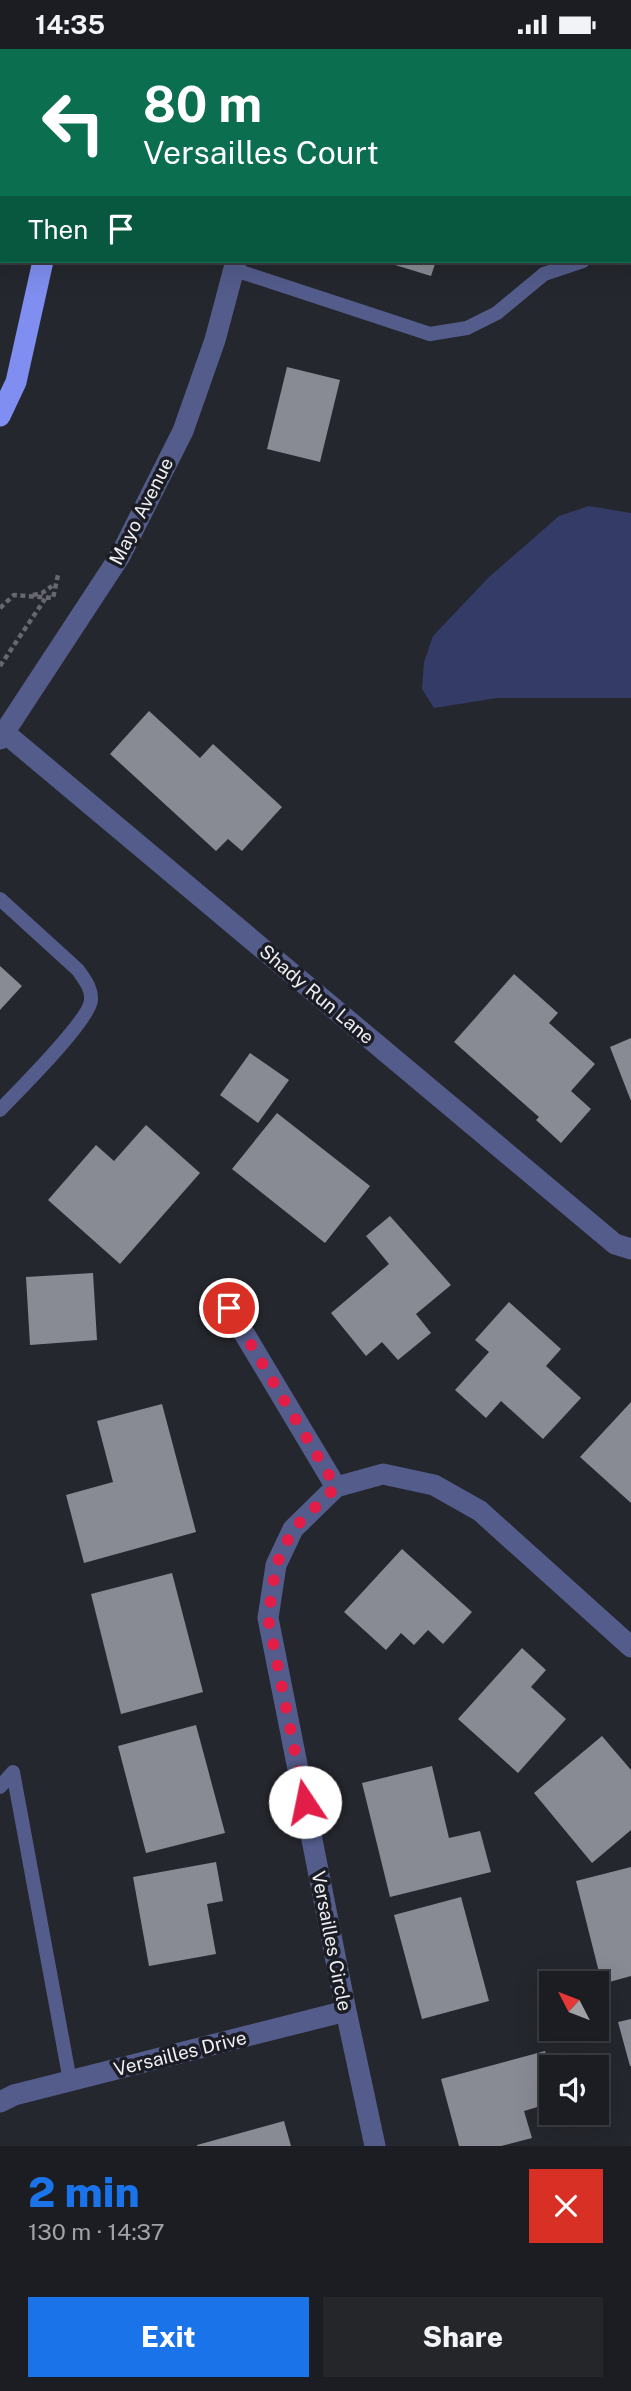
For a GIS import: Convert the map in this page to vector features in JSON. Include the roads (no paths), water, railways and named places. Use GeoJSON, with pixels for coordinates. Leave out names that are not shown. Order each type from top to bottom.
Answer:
{"type":"FeatureCollection","features":[{"type":"Feature","properties":{"kind":"main road"},"geometry":{"type":"LineString","coordinates":[[0,416],[16,382],[43,263]]}},
{"type":"Feature","properties":{"kind":"street","name":"Mayo Avenue"},"geometry":{"type":"LineString","coordinates":[[3,736],[120,556],[160,476],[187,418],[215,340],[235,266]]}},
{"type":"Feature","properties":{"kind":"street","name":"Shady Run Lane"},"geometry":{"type":"LineString","coordinates":[[3,736],[615,1244],[631,1249]]}},
{"type":"Feature","properties":{"kind":"street"},"geometry":{"type":"LineString","coordinates":[[229,1308],[336,1487]]}},
{"type":"Feature","properties":{"kind":"street","name":"Versailles Circle"},"geometry":{"type":"LineString","coordinates":[[375,2146],[268,1618],[276,1565],[293,1529],[336,1487],[383,1474],[434,1485],[480,1511],[631,1647]]}},
{"type":"Feature","properties":{"kind":"street","name":"Versailles Drive"},"geometry":{"type":"LineString","coordinates":[[5,2097],[346,2011]]}},
{"type":"Feature","properties":{"kind":"lane"},"geometry":{"type":"LineString","coordinates":[[235,266],[430,334],[467,328],[497,313],[544,274],[577,263]]}},
{"type":"Feature","properties":{"kind":"lane"},"geometry":{"type":"LineString","coordinates":[[0,899],[78,970],[88,984],[91,1000],[85,1014],[71,1031],[0,1110]]}},
{"type":"Feature","properties":{"kind":"lane"},"geometry":{"type":"LineString","coordinates":[[0,1787],[13,1772],[70,2081]]}}]}
